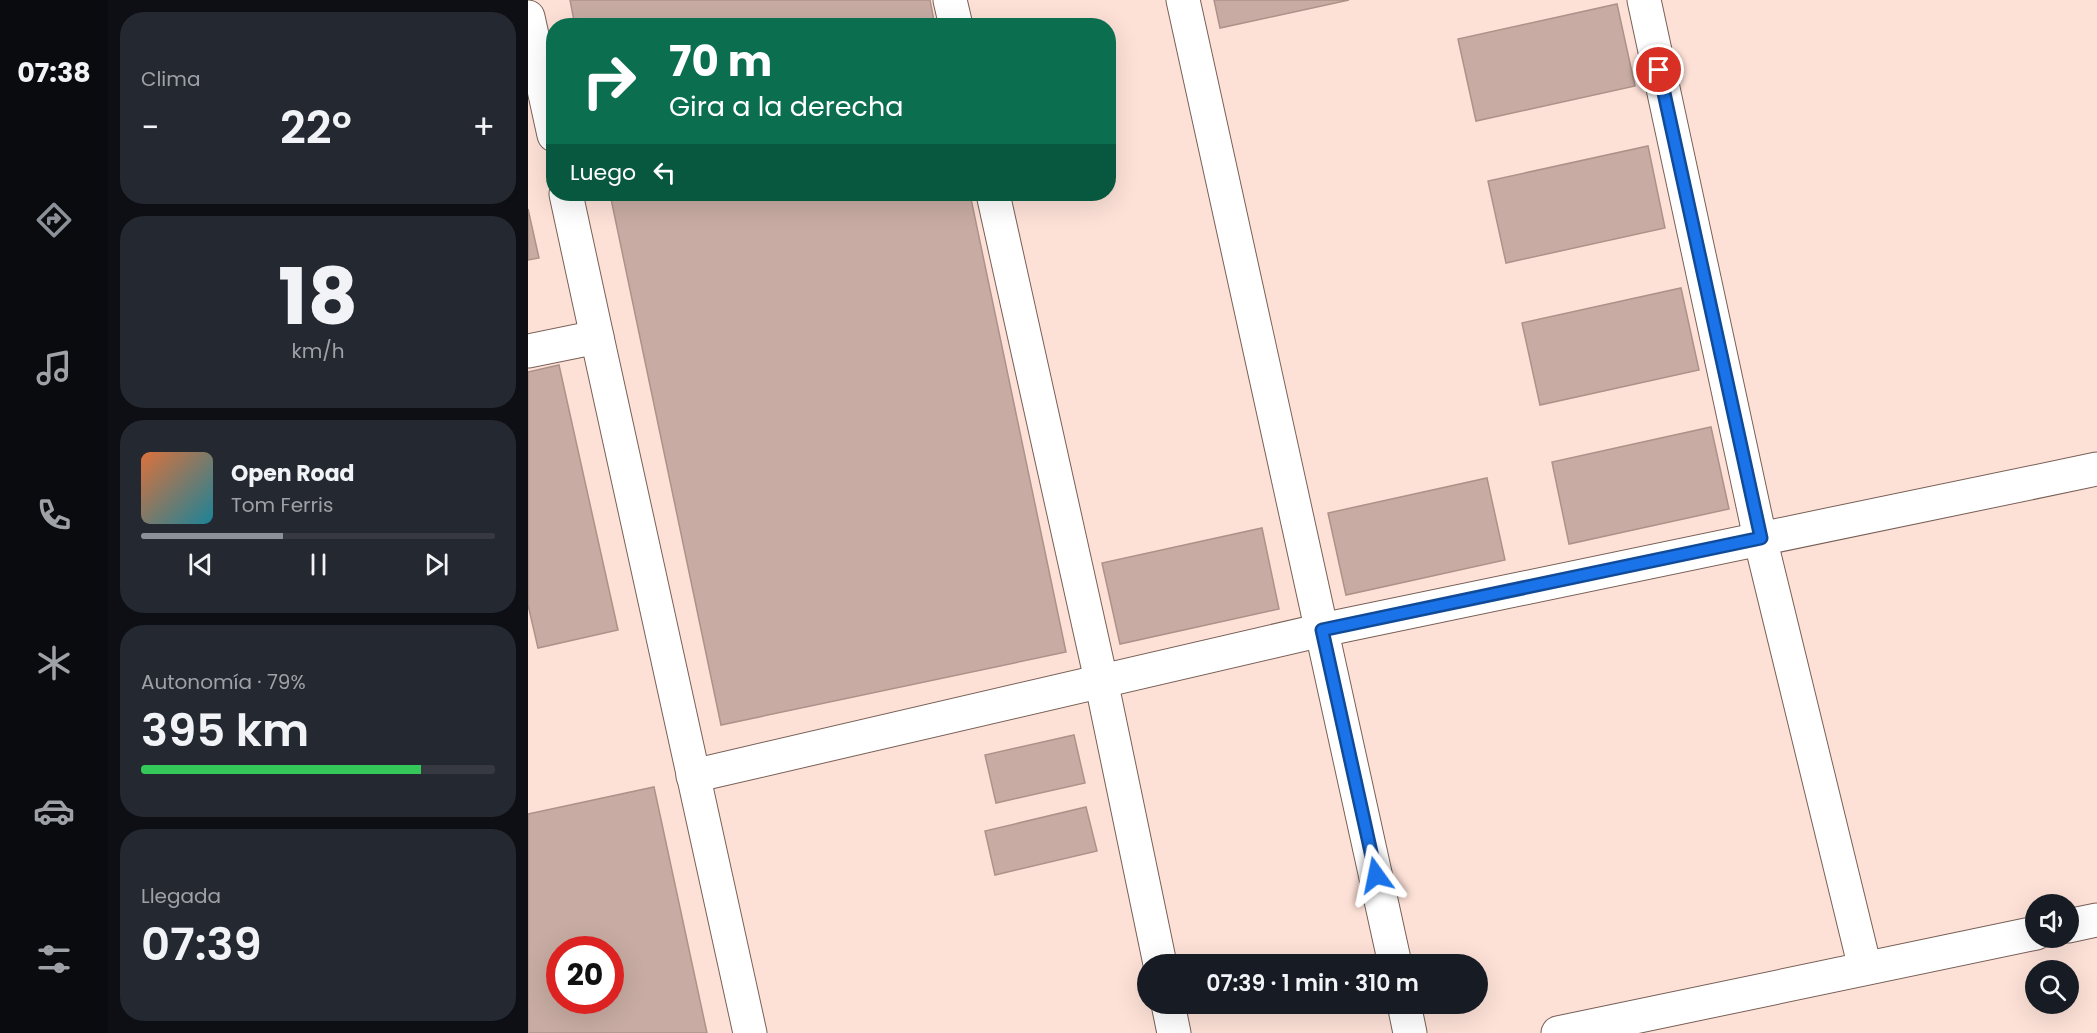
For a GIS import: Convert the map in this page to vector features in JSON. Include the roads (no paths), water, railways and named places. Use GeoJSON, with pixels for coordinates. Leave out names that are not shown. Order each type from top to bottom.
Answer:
{"type":"FeatureCollection","features":[{"type":"Feature","properties":{"kind":"lane"},"geometry":{"type":"LineString","coordinates":[[950,0],[954,18]]}},
{"type":"Feature","properties":{"kind":"lane"},"geometry":{"type":"LineString","coordinates":[[1183,0],[1393,954]]}},
{"type":"Feature","properties":{"kind":"lane"},"geometry":{"type":"LineString","coordinates":[[1644,0],[1761,538],[1865,968]]}},
{"type":"Feature","properties":{"kind":"lane"},"geometry":{"type":"LineString","coordinates":[[528,17],[533,62],[546,107]]}},
{"type":"Feature","properties":{"kind":"lane"},"geometry":{"type":"LineString","coordinates":[[568,201],[750,1033]]}},
{"type":"Feature","properties":{"kind":"lane"},"geometry":{"type":"LineString","coordinates":[[995,201],[1101,680],[1158,954]]}},
{"type":"Feature","properties":{"kind":"lane"},"geometry":{"type":"LineString","coordinates":[[528,351],[597,337]]}},
{"type":"Feature","properties":{"kind":"lane"},"geometry":{"type":"LineString","coordinates":[[693,776],[1322,630],[2097,469]]}},
{"type":"Feature","properties":{"kind":"lane"},"geometry":{"type":"LineString","coordinates":[[2079,924],[2097,920]]}},
{"type":"Feature","properties":{"kind":"lane"},"geometry":{"type":"LineString","coordinates":[[1558,1033],[2025,935]]}},
{"type":"Feature","properties":{"kind":"lane"},"geometry":{"type":"LineString","coordinates":[[1170,1014],[1174,1033]]}},
{"type":"Feature","properties":{"kind":"lane"},"geometry":{"type":"LineString","coordinates":[[1406,1014],[1410,1033]]}}]}
